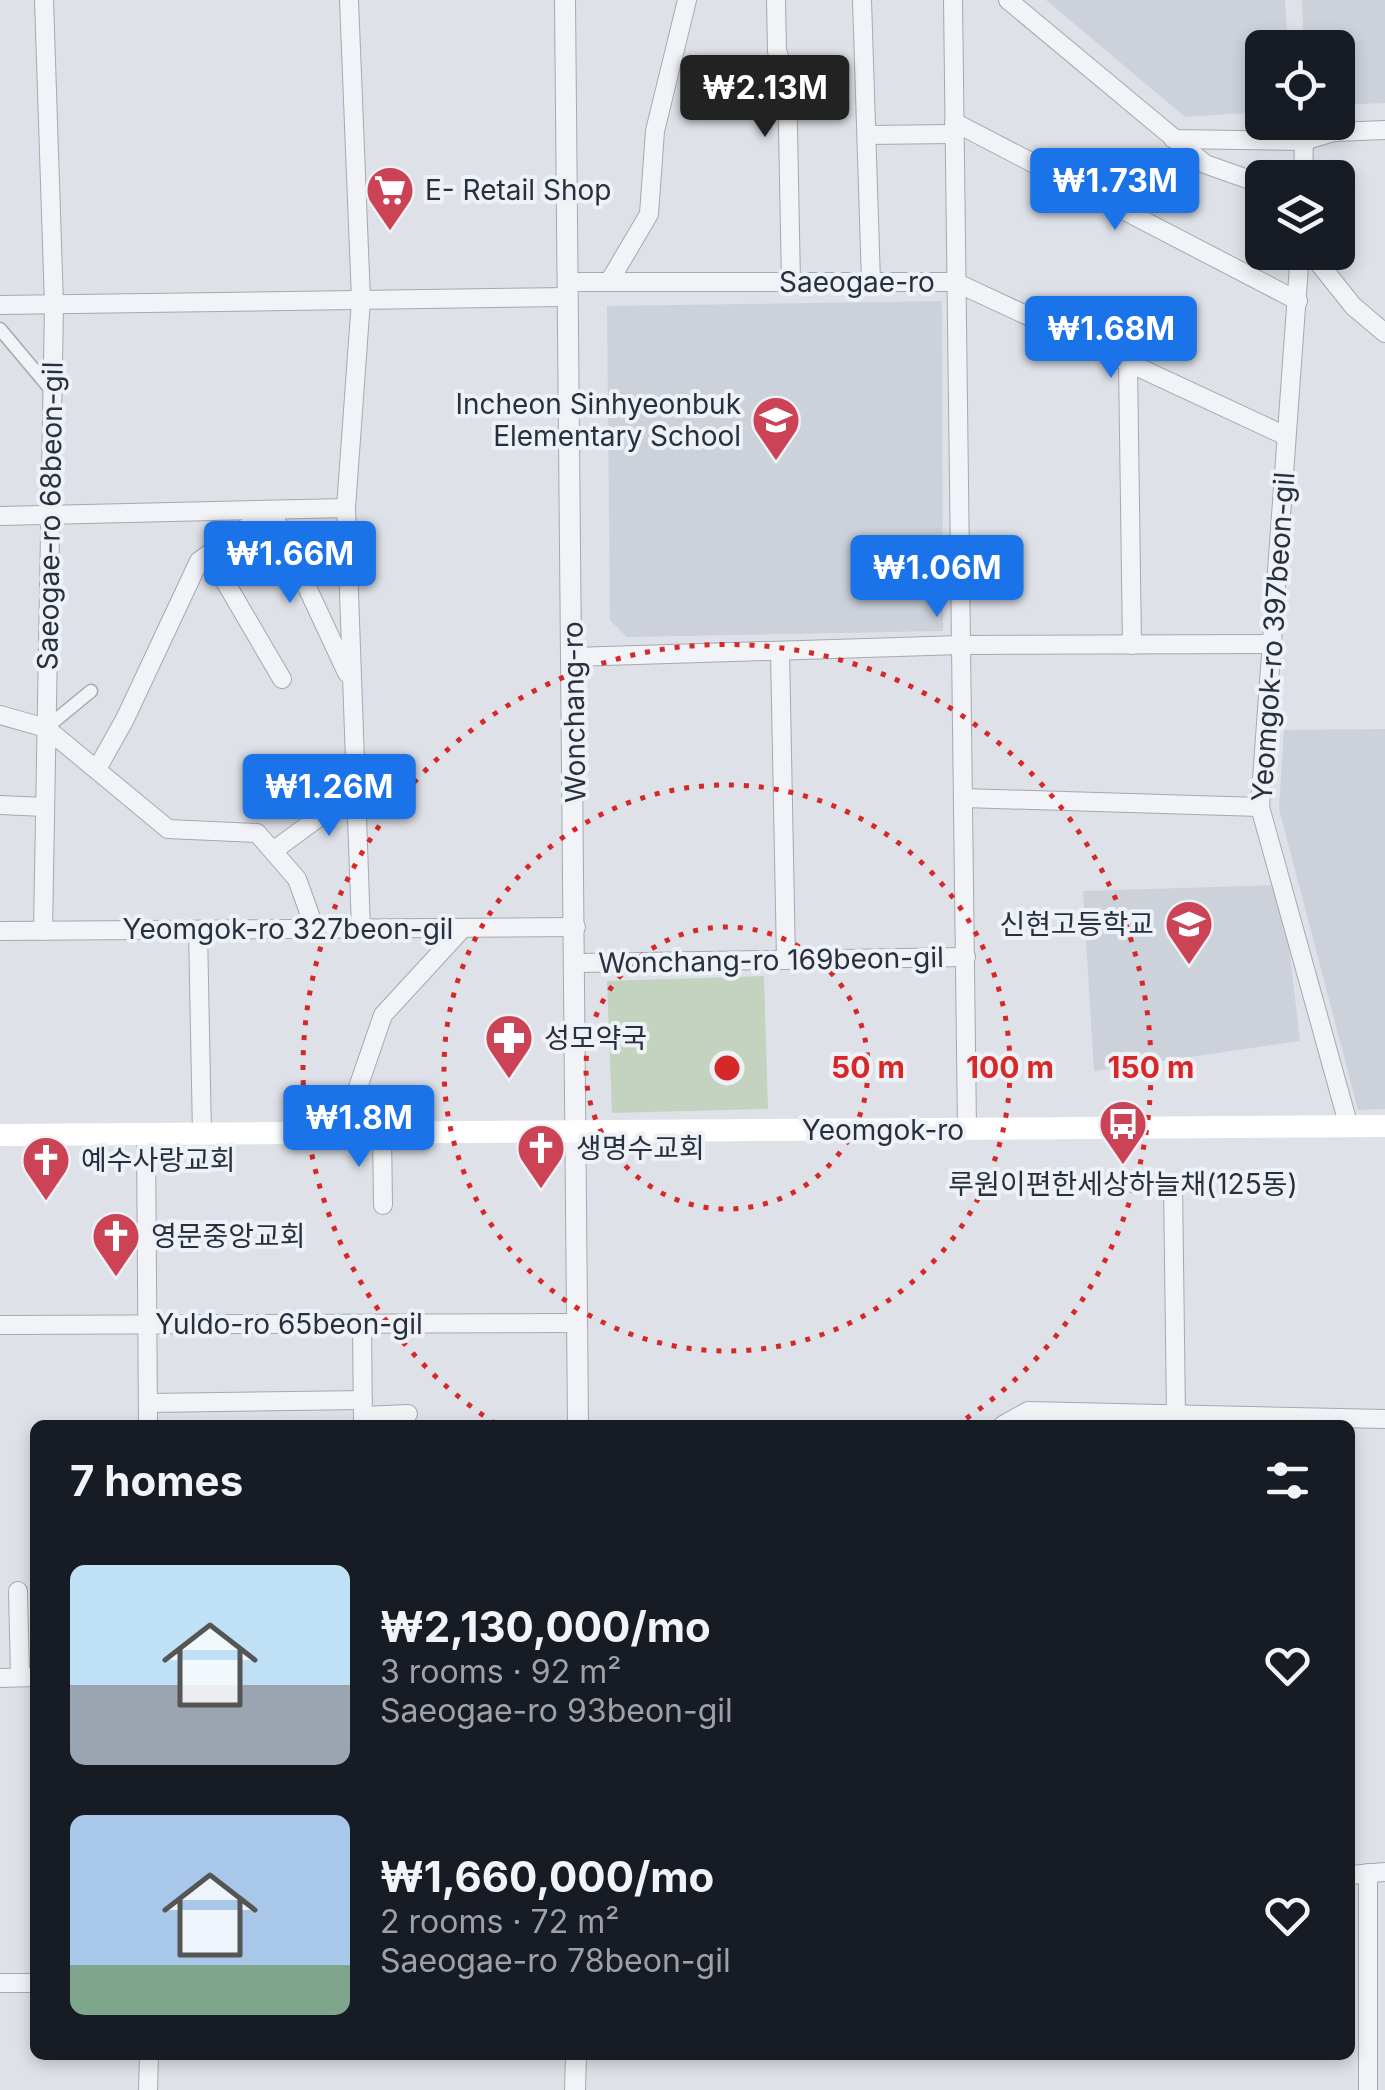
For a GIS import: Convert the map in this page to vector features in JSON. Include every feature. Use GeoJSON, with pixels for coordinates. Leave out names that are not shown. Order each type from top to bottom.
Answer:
{"type":"FeatureCollection","features":[{"type":"Feature","properties":{"kind":"main road","name":"Yeomgok-ro"},"geometry":{"type":"LineString","coordinates":[[0,1135],[1385,1126]]}},
{"type":"Feature","properties":{"kind":"street","name":"Saeogae-ro 68beon-gil"},"geometry":{"type":"LineString","coordinates":[[42,931],[54,305],[44,0]]}},
{"type":"Feature","properties":{"kind":"street"},"geometry":{"type":"LineString","coordinates":[[349,0],[362,300],[346,508],[361,928]]}},
{"type":"Feature","properties":{"kind":"street","name":"Wonchang-ro"},"geometry":{"type":"LineString","coordinates":[[564,0],[578,1420]]}},
{"type":"Feature","properties":{"kind":"street"},"geometry":{"type":"LineString","coordinates":[[610,282],[649,214],[655,131],[687,0]]}},
{"type":"Feature","properties":{"kind":"street"},"geometry":{"type":"LineString","coordinates":[[776,0],[776,51],[788,78],[791,282]]}},
{"type":"Feature","properties":{"kind":"street"},"geometry":{"type":"LineString","coordinates":[[862,0],[871,282]]}},
{"type":"Feature","properties":{"kind":"street"},"geometry":{"type":"LineString","coordinates":[[953,0],[967,1129]]}},
{"type":"Feature","properties":{"kind":"street"},"geometry":{"type":"LineString","coordinates":[[1008,0],[1205,164],[1245,178]]}},
{"type":"Feature","properties":{"kind":"street"},"geometry":{"type":"LineString","coordinates":[[866,135],[954,128],[1298,301]]}},
{"type":"Feature","properties":{"kind":"street"},"geometry":{"type":"LineString","coordinates":[[1173,138],[1304,141],[1334,132],[1385,130]]}},
{"type":"Feature","properties":{"kind":"street"},"geometry":{"type":"LineString","coordinates":[[1303,160],[1304,141]]}},
{"type":"Feature","properties":{"kind":"street","name":"Yeomgok-ro 397beon-gil"},"geometry":{"type":"LineString","coordinates":[[1299,270],[1260,807],[1349,1127]]}},
{"type":"Feature","properties":{"kind":"street"},"geometry":{"type":"LineString","coordinates":[[1324,270],[1353,306],[1385,333]]}},
{"type":"Feature","properties":{"kind":"street","name":"Saeogae-ro"},"geometry":{"type":"LineString","coordinates":[[0,305],[362,300],[568,289],[610,282],[955,282],[1286,436]]}},
{"type":"Feature","properties":{"kind":"street"},"geometry":{"type":"LineString","coordinates":[[0,328],[52,391]]}},
{"type":"Feature","properties":{"kind":"street"},"geometry":{"type":"LineString","coordinates":[[1128,363],[1132,645]]}},
{"type":"Feature","properties":{"kind":"street"},"geometry":{"type":"LineString","coordinates":[[0,516],[346,508]]}},
{"type":"Feature","properties":{"kind":"street"},"geometry":{"type":"LineString","coordinates":[[97,768],[125,720],[199,561],[271,510]]}},
{"type":"Feature","properties":{"kind":"street"},"geometry":{"type":"LineString","coordinates":[[271,510],[352,682]]}},
{"type":"Feature","properties":{"kind":"street"},"geometry":{"type":"LineString","coordinates":[[209,554],[282,679]]}},
{"type":"Feature","properties":{"kind":"street"},"geometry":{"type":"LineString","coordinates":[[573,658],[961,645],[1272,644]]}},
{"type":"Feature","properties":{"kind":"street"},"geometry":{"type":"LineString","coordinates":[[780,651],[786,960]]}},
{"type":"Feature","properties":{"kind":"street"},"geometry":{"type":"LineString","coordinates":[[46,728],[91,692]]}},
{"type":"Feature","properties":{"kind":"street"},"geometry":{"type":"LineString","coordinates":[[0,716],[46,728],[168,830],[256,833],[297,879],[315,929]]}},
{"type":"Feature","properties":{"kind":"street"},"geometry":{"type":"LineString","coordinates":[[273,852],[356,790]]}},
{"type":"Feature","properties":{"kind":"street"},"geometry":{"type":"LineString","coordinates":[[964,798],[1260,807]]}},
{"type":"Feature","properties":{"kind":"street"},"geometry":{"type":"LineString","coordinates":[[0,805],[45,807]]}},
{"type":"Feature","properties":{"kind":"street","name":"Yeomgok-ro 327beon-gil"},"geometry":{"type":"LineString","coordinates":[[0,932],[576,927]]}},
{"type":"Feature","properties":{"kind":"street"},"geometry":{"type":"LineString","coordinates":[[351,1133],[355,1096],[383,1014],[463,928]]}},
{"type":"Feature","properties":{"kind":"street"},"geometry":{"type":"LineString","coordinates":[[198,930],[202,1134]]}},
{"type":"Feature","properties":{"kind":"street","name":"Wonchang-ro 169beon-gil"},"geometry":{"type":"LineString","coordinates":[[576,963],[966,957]]}},
{"type":"Feature","properties":{"kind":"street"},"geometry":{"type":"LineString","coordinates":[[382,1133],[383,1205]]}},
{"type":"Feature","properties":{"kind":"street"},"geometry":{"type":"LineString","coordinates":[[146,1134],[148,1420]]}},
{"type":"Feature","properties":{"kind":"street"},"geometry":{"type":"LineString","coordinates":[[1173,1183],[1176,1414]]}},
{"type":"Feature","properties":{"kind":"street","name":"Yuldo-ro 65beon-gil"},"geometry":{"type":"LineString","coordinates":[[0,1325],[578,1323]]}},
{"type":"Feature","properties":{"kind":"street"},"geometry":{"type":"LineString","coordinates":[[362,1324],[363,1413]]}},
{"type":"Feature","properties":{"kind":"street"},"geometry":{"type":"LineString","coordinates":[[148,1403],[408,1414]]}},
{"type":"Feature","properties":{"kind":"street"},"geometry":{"type":"LineString","coordinates":[[1012,1420],[1028,1411],[1385,1419]]}},
{"type":"Feature","properties":{"kind":"street"},"geometry":{"type":"LineString","coordinates":[[0,1678],[28,1677],[18,1591]]}},
{"type":"Feature","properties":{"kind":"street"},"geometry":{"type":"LineString","coordinates":[[1368,1873],[1368,2090]]}},
{"type":"Feature","properties":{"kind":"street"},"geometry":{"type":"LineString","coordinates":[[0,1983],[30,1983]]}},
{"type":"Feature","properties":{"kind":"street"},"geometry":{"type":"LineString","coordinates":[[148,2090],[149,2060]]}},
{"type":"Feature","properties":{"kind":"street"},"geometry":{"type":"LineString","coordinates":[[575,2090],[576,2060]]}},
{"type":"Feature","properties":{"kind":"shaded area"},"geometry":{"type":"Polygon","coordinates":[[[1046,0],[1285,0],[1287,30],[1245,30],[1245,113],[1185,117],[1046,0]]]}},
{"type":"Feature","properties":{"kind":"shaded area"},"geometry":{"type":"Polygon","coordinates":[[[1302,0],[1385,0],[1385,103],[1355,104],[1355,30],[1303,30],[1302,0]]]}},
{"type":"Feature","properties":{"kind":"shaded area","name":"Incheon Sinhyeonbuk Elementary School"},"geometry":{"type":"Polygon","coordinates":[[[942,301],[943,631],[627,637],[610,620],[607,306],[942,301]]]}},
{"type":"Feature","properties":{"kind":"shaded area"},"geometry":{"type":"Polygon","coordinates":[[[1385,729],[1385,1109],[1358,1110],[1279,809],[1284,730],[1385,729]]]}},
{"type":"Feature","properties":{"kind":"shaded area","name":"신현고등학교"},"geometry":{"type":"Polygon","coordinates":[[[1282,885],[1300,1041],[1094,1071],[1083,891],[1282,885]]]}},
{"type":"Feature","properties":{"kind":"green space"},"geometry":{"type":"Polygon","coordinates":[[[764,976],[768,1109],[612,1113],[607,981],[764,976]]]}},
{"type":"Feature","properties":{"kind":"place","name":"E- Retail Shop"},"geometry":{"type":"Point","coordinates":[390,232]}},
{"type":"Feature","properties":{"kind":"place","name":"Incheon Sinhyeonbuk Elementary School"},"geometry":{"type":"Point","coordinates":[776,462]}},
{"type":"Feature","properties":{"kind":"place","name":"신현고등학교"},"geometry":{"type":"Point","coordinates":[1189,966]}},
{"type":"Feature","properties":{"kind":"place","name":"성모약국"},"geometry":{"type":"Point","coordinates":[509,1080]}},
{"type":"Feature","properties":{"kind":"place","name":"루원이편한세상하늘채(125동)"},"geometry":{"type":"Point","coordinates":[1123,1166]}},
{"type":"Feature","properties":{"kind":"place","name":"생명수교회"},"geometry":{"type":"Point","coordinates":[541,1190]}},
{"type":"Feature","properties":{"kind":"place","name":"예수사랑교회"},"geometry":{"type":"Point","coordinates":[46,1202]}},
{"type":"Feature","properties":{"kind":"place","name":"영문중앙교회"},"geometry":{"type":"Point","coordinates":[116,1278]}}]}
